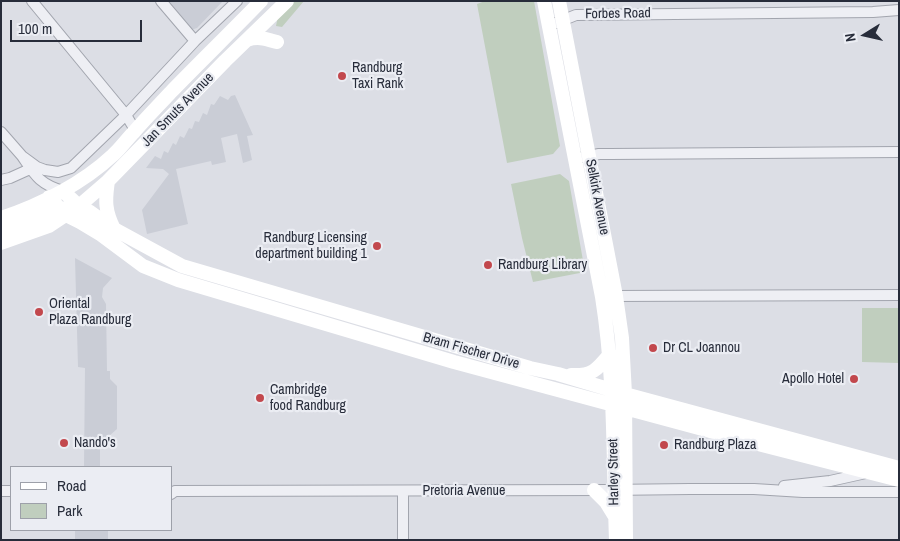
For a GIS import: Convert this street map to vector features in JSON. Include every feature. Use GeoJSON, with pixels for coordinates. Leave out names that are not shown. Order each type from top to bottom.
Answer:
{"type":"FeatureCollection","features":[{"type":"Feature","properties":{"kind":"main road","name":"Jan Smuts Avenue"},"geometry":{"type":"LineString","coordinates":[[49,197],[63,191],[95,171],[115,154],[135,130],[203,59],[262,1]]}},
{"type":"Feature","properties":{"kind":"main road","name":"Jan Smuts Avenue"},"geometry":{"type":"LineString","coordinates":[[63,212],[79,206],[108,182],[225,61],[287,1]]}},
{"type":"Feature","properties":{"kind":"main road","name":"Selkirk Avenue"},"geometry":{"type":"LineString","coordinates":[[544,1],[548,26],[582,157]]}},
{"type":"Feature","properties":{"kind":"main road","name":"Selkirk Avenue"},"geometry":{"type":"LineString","coordinates":[[559,1],[582,157],[609,296],[622,338],[618,399]]}},
{"type":"Feature","properties":{"kind":"main road"},"geometry":{"type":"LineString","coordinates":[[247,40],[254,37],[262,37],[277,42]]}},
{"type":"Feature","properties":{"kind":"main road"},"geometry":{"type":"LineString","coordinates":[[108,182],[106,204],[114,229]]}},
{"type":"Feature","properties":{"kind":"main road","name":"Bram Fischer Drive"},"geometry":{"type":"LineString","coordinates":[[63,191],[79,206],[114,229],[182,266],[440,343],[558,374],[618,399],[762,445],[899,480]]}},
{"type":"Feature","properties":{"kind":"main road"},"geometry":{"type":"LineString","coordinates":[[1,218],[49,197]]}},
{"type":"Feature","properties":{"kind":"main road","name":"Bram Fischer Drive"},"geometry":{"type":"LineString","coordinates":[[49,197],[63,212],[100,234],[143,266],[178,280],[454,362],[618,399],[894,467]]}},
{"type":"Feature","properties":{"kind":"main road"},"geometry":{"type":"LineString","coordinates":[[1,230],[19,225],[54,210],[63,212]]}},
{"type":"Feature","properties":{"kind":"main road"},"geometry":{"type":"LineString","coordinates":[[49,226],[63,212]]}},
{"type":"Feature","properties":{"kind":"main road"},"geometry":{"type":"LineString","coordinates":[[1,243],[49,226],[63,226],[74,228],[143,266]]}},
{"type":"Feature","properties":{"kind":"main road","name":"Selkirk Avenue"},"geometry":{"type":"LineString","coordinates":[[609,296],[610,354],[618,399]]}},
{"type":"Feature","properties":{"kind":"main road"},"geometry":{"type":"LineString","coordinates":[[558,374],[580,375],[592,372],[599,368],[610,354]]}},
{"type":"Feature","properties":{"kind":"main road","name":"Harley Street"},"geometry":{"type":"LineString","coordinates":[[618,399],[620,490],[626,540]]}},
{"type":"Feature","properties":{"kind":"main road"},"geometry":{"type":"LineString","coordinates":[[594,490],[610,506],[615,518]]}},
{"type":"Feature","properties":{"kind":"main road","name":"Harley Street"},"geometry":{"type":"LineString","coordinates":[[616,540],[615,518],[620,490]]}},
{"type":"Feature","properties":{"kind":"street"},"geometry":{"type":"LineString","coordinates":[[32,1],[126,115],[135,130]]}},
{"type":"Feature","properties":{"kind":"street"},"geometry":{"type":"LineString","coordinates":[[161,1],[195,41]]}},
{"type":"Feature","properties":{"kind":"street"},"geometry":{"type":"LineString","coordinates":[[22,156],[37,167],[45,170],[58,172],[71,168],[126,115],[195,41],[237,1]]}},
{"type":"Feature","properties":{"kind":"street","name":"Forbes Road"},"geometry":{"type":"LineString","coordinates":[[548,26],[576,15],[873,12],[899,10]]}},
{"type":"Feature","properties":{"kind":"street"},"geometry":{"type":"LineString","coordinates":[[1,132],[22,156],[30,169],[42,181],[51,187],[63,191]]}},
{"type":"Feature","properties":{"kind":"street"},"geometry":{"type":"LineString","coordinates":[[582,157],[599,154],[899,152]]}},
{"type":"Feature","properties":{"kind":"street"},"geometry":{"type":"LineString","coordinates":[[1,180],[30,169]]}},
{"type":"Feature","properties":{"kind":"street"},"geometry":{"type":"LineString","coordinates":[[42,181],[49,197]]}},
{"type":"Feature","properties":{"kind":"street"},"geometry":{"type":"LineString","coordinates":[[609,296],[899,295]]}},
{"type":"Feature","properties":{"kind":"street","name":"Pretoria Avenue"},"geometry":{"type":"LineString","coordinates":[[754,489],[830,482],[894,467]]}},
{"type":"Feature","properties":{"kind":"street","name":"Pretoria Avenue"},"geometry":{"type":"LineString","coordinates":[[173,491],[754,489],[803,492],[899,492]]}},
{"type":"Feature","properties":{"kind":"street"},"geometry":{"type":"LineString","coordinates":[[403,491],[403,540]]}},
{"type":"Feature","properties":{"kind":"shaded area"},"geometry":{"type":"Polygon","coordinates":[[[168,1],[223,1],[197,28],[191,30],[168,1]]]}},
{"type":"Feature","properties":{"kind":"shaded area"},"geometry":{"type":"Polygon","coordinates":[[[235,95],[253,135],[247,136],[252,160],[243,163],[237,134],[221,138],[226,162],[212,165],[211,161],[176,169],[188,224],[147,234],[142,210],[169,174],[163,169],[146,168],[155,156],[161,159],[164,151],[168,153],[173,143],[176,145],[180,136],[184,138],[189,128],[192,129],[195,121],[199,122],[203,113],[207,115],[211,104],[214,105],[220,96],[228,100],[231,96],[235,95]]]}},
{"type":"Feature","properties":{"kind":"shaded area"},"geometry":{"type":"Polygon","coordinates":[[[75,258],[112,278],[103,288],[102,297],[106,304],[107,371],[110,371],[110,379],[117,386],[117,429],[100,444],[100,466],[84,466],[85,368],[78,367],[75,258]]]}},
{"type":"Feature","properties":{"kind":"shaded area"},"geometry":{"type":"Polygon","coordinates":[[[75,531],[108,531],[108,540],[75,540],[75,531]]]}},
{"type":"Feature","properties":{"kind":"green space"},"geometry":{"type":"Polygon","coordinates":[[[292,1],[304,1],[282,27],[276,26],[278,16],[292,1]]]}},
{"type":"Feature","properties":{"kind":"green space"},"geometry":{"type":"Polygon","coordinates":[[[485,1],[534,1],[560,146],[553,154],[507,163],[477,4],[485,1]]]}},
{"type":"Feature","properties":{"kind":"green space"},"geometry":{"type":"Polygon","coordinates":[[[560,174],[569,181],[585,272],[533,282],[511,184],[560,174]]]}},
{"type":"Feature","properties":{"kind":"green space"},"geometry":{"type":"Polygon","coordinates":[[[862,308],[899,308],[899,363],[862,362],[862,308]]]}},
{"type":"Feature","properties":{"kind":"place","name":"Randburg Taxi Rank"},"geometry":{"type":"Point","coordinates":[342,76]}},
{"type":"Feature","properties":{"kind":"place","name":"Randburg Licensing department building 1"},"geometry":{"type":"Point","coordinates":[377,246]}},
{"type":"Feature","properties":{"kind":"place","name":"Randburg Library"},"geometry":{"type":"Point","coordinates":[488,265]}},
{"type":"Feature","properties":{"kind":"place","name":"Oriental Plaza Randburg"},"geometry":{"type":"Point","coordinates":[39,312]}},
{"type":"Feature","properties":{"kind":"place","name":"Dr CL Joannou"},"geometry":{"type":"Point","coordinates":[653,348]}},
{"type":"Feature","properties":{"kind":"place","name":"Apollo Hotel"},"geometry":{"type":"Point","coordinates":[854,379]}},
{"type":"Feature","properties":{"kind":"place","name":"Cambridge food Randburg"},"geometry":{"type":"Point","coordinates":[260,398]}},
{"type":"Feature","properties":{"kind":"place","name":"Nando's"},"geometry":{"type":"Point","coordinates":[64,443]}},
{"type":"Feature","properties":{"kind":"place","name":"Randburg Plaza"},"geometry":{"type":"Point","coordinates":[664,445]}}]}
